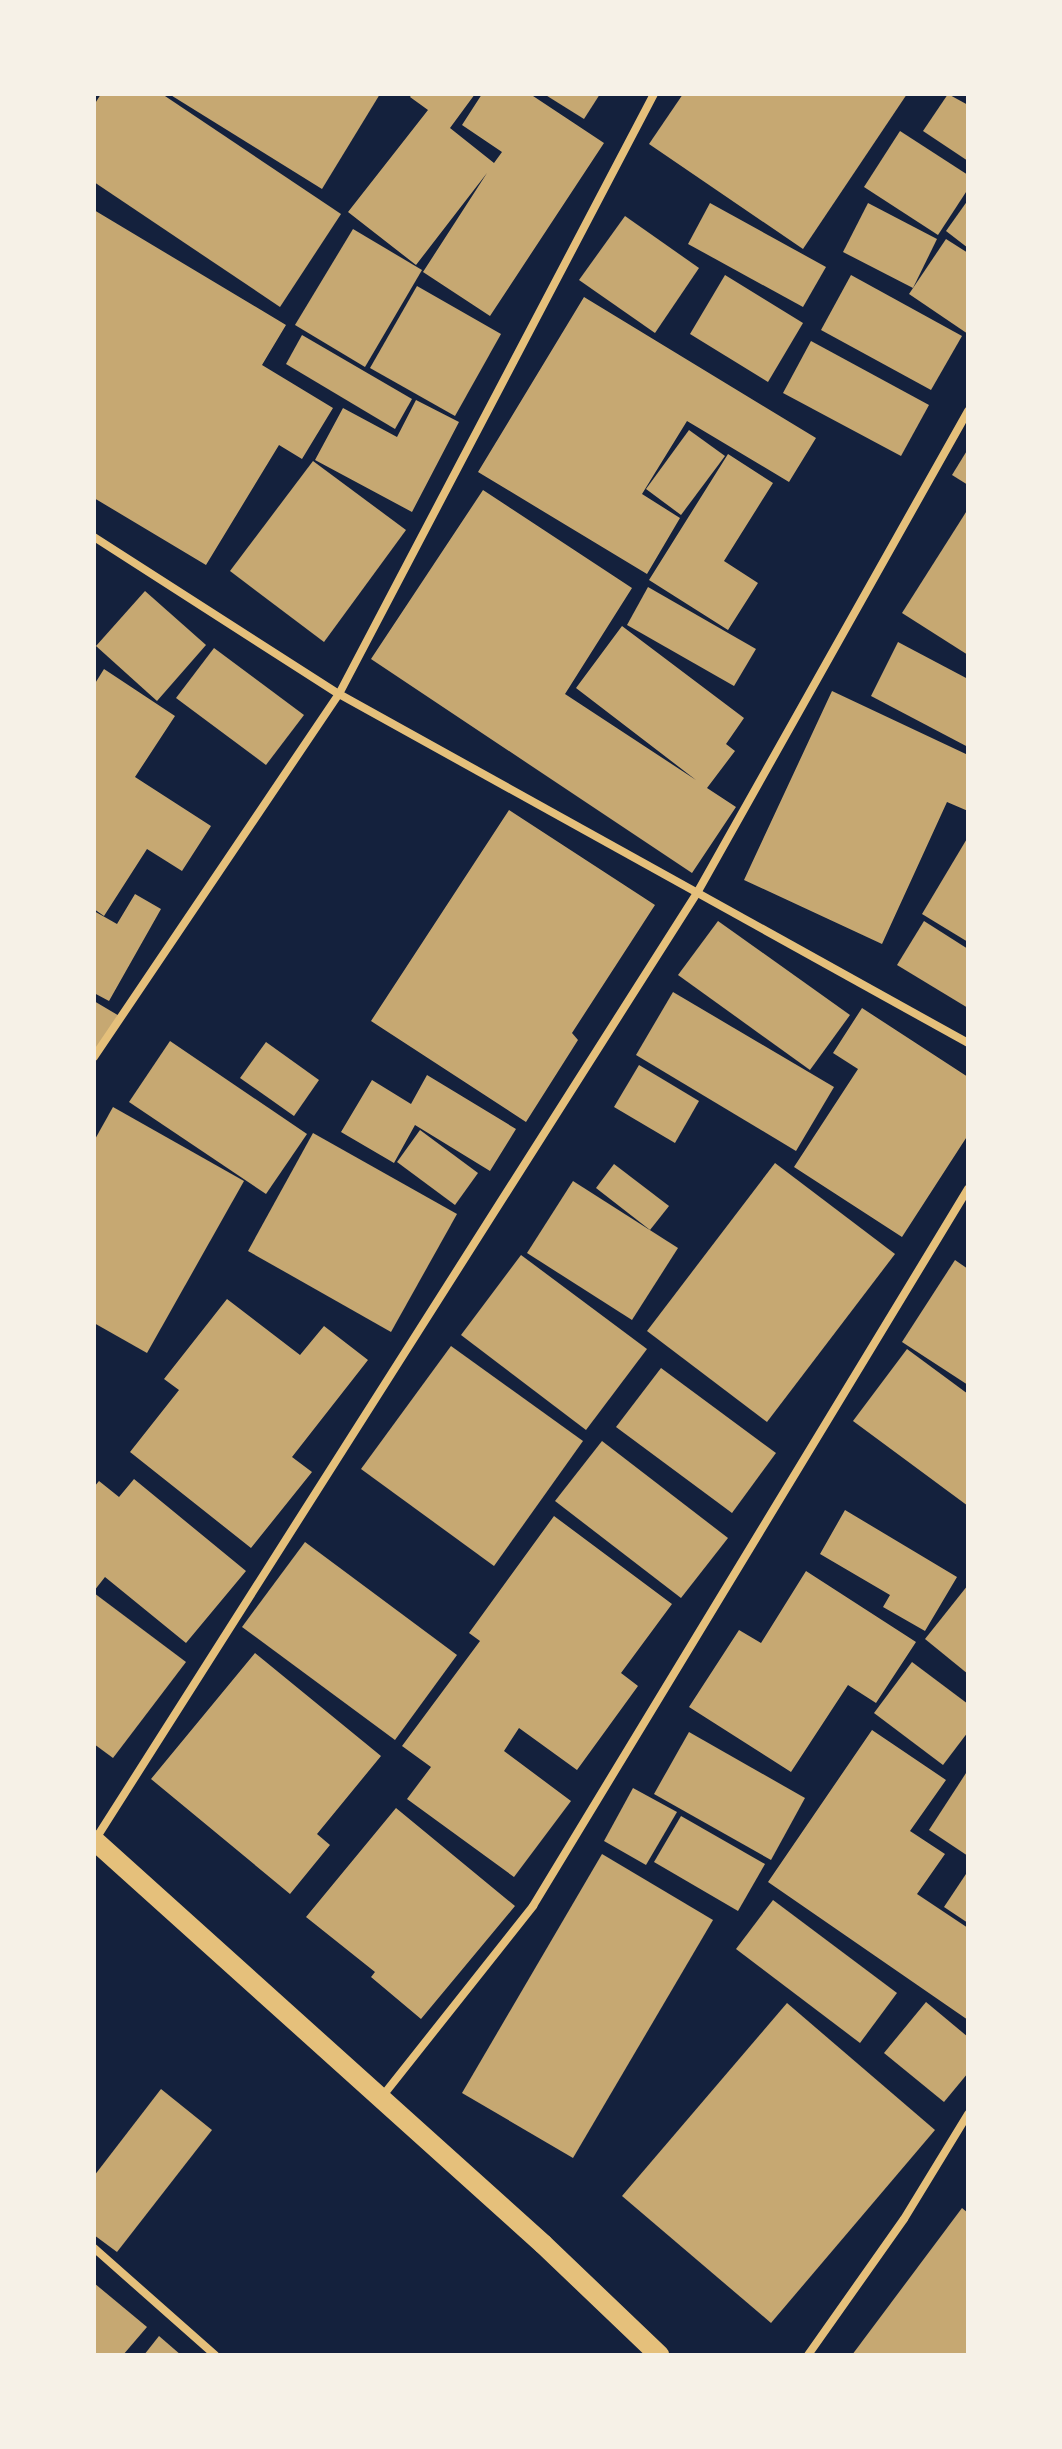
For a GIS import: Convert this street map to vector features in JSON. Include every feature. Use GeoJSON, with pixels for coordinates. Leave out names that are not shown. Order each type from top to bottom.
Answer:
{"type":"FeatureCollection","features":[{"type":"Feature","properties":{"kind":"main road"},"geometry":{"type":"LineString","coordinates":[[94,1841],[543,2244],[659,2355]]}},
{"type":"Feature","properties":{"kind":"street"},"geometry":{"type":"LineString","coordinates":[[94,1057],[339,694],[654,94]]}},
{"type":"Feature","properties":{"kind":"street"},"geometry":{"type":"LineString","coordinates":[[94,1841],[697,893],[968,411]]}},
{"type":"Feature","properties":{"kind":"street"},"geometry":{"type":"LineString","coordinates":[[94,537],[339,694],[968,1043]]}},
{"type":"Feature","properties":{"kind":"street"},"geometry":{"type":"LineString","coordinates":[[380,2098],[533,1906],[968,1189]]}},
{"type":"Feature","properties":{"kind":"street"},"geometry":{"type":"LineString","coordinates":[[808,2355],[904,2219],[968,2114]]}},
{"type":"Feature","properties":{"kind":"street"},"geometry":{"type":"LineString","coordinates":[[94,2248],[215,2355]]}},
{"type":"Feature","properties":{"kind":"building"},"geometry":{"type":"Polygon","coordinates":[[[101,94],[162,94],[341,214],[280,307],[94,182],[94,105],[101,94]]]}},
{"type":"Feature","properties":{"kind":"building"},"geometry":{"type":"Polygon","coordinates":[[[169,94],[380,94],[322,189],[169,94]]]}},
{"type":"Feature","properties":{"kind":"building"},"geometry":{"type":"Polygon","coordinates":[[[412,94],[475,94],[450,128],[494,163],[502,152],[462,125],[482,94],[530,94],[604,143],[490,316],[423,272],[487,173],[416,265],[348,212],[428,110],[410,97],[412,94]]]}},
{"type":"Feature","properties":{"kind":"building"},"geometry":{"type":"Polygon","coordinates":[[[544,94],[600,94],[584,119],[544,94]]]}},
{"type":"Feature","properties":{"kind":"building"},"geometry":{"type":"Polygon","coordinates":[[[683,94],[907,94],[803,249],[649,144],[683,94]]]}},
{"type":"Feature","properties":{"kind":"building"},"geometry":{"type":"Polygon","coordinates":[[[948,94],[968,105],[968,161],[923,131],[948,94]]]}},
{"type":"Feature","properties":{"kind":"building"},"geometry":{"type":"Polygon","coordinates":[[[900,131],[968,175],[968,189],[938,235],[864,187],[900,131]]]}},
{"type":"Feature","properties":{"kind":"building"},"geometry":{"type":"Polygon","coordinates":[[[968,200],[968,248],[946,231],[968,200]]]}},
{"type":"Feature","properties":{"kind":"building"},"geometry":{"type":"Polygon","coordinates":[[[710,203],[826,267],[803,307],[688,244],[710,203]]]}},
{"type":"Feature","properties":{"kind":"building"},"geometry":{"type":"Polygon","coordinates":[[[868,203],[937,239],[913,288],[843,252],[868,203]]]}},
{"type":"Feature","properties":{"kind":"building"},"geometry":{"type":"Polygon","coordinates":[[[94,210],[286,325],[262,365],[333,408],[302,459],[279,445],[206,565],[94,498],[94,210]]]}},
{"type":"Feature","properties":{"kind":"building"},"geometry":{"type":"Polygon","coordinates":[[[625,216],[699,268],[655,333],[579,280],[625,216]]]}},
{"type":"Feature","properties":{"kind":"building"},"geometry":{"type":"Polygon","coordinates":[[[353,229],[422,270],[365,367],[295,325],[353,229]]]}},
{"type":"Feature","properties":{"kind":"building"},"geometry":{"type":"Polygon","coordinates":[[[946,239],[968,253],[968,334],[909,294],[946,239]]]}},
{"type":"Feature","properties":{"kind":"building"},"geometry":{"type":"Polygon","coordinates":[[[725,275],[803,323],[768,382],[690,334],[725,275]]]}},
{"type":"Feature","properties":{"kind":"building"},"geometry":{"type":"Polygon","coordinates":[[[851,275],[962,336],[931,390],[821,330],[851,275]]]}},
{"type":"Feature","properties":{"kind":"building"},"geometry":{"type":"Polygon","coordinates":[[[417,286],[501,334],[455,416],[370,368],[417,286]]]}},
{"type":"Feature","properties":{"kind":"building"},"geometry":{"type":"Polygon","coordinates":[[[584,297],[816,438],[789,482],[687,421],[642,494],[680,518],[647,574],[478,472],[584,297]]]}},
{"type":"Feature","properties":{"kind":"building"},"geometry":{"type":"Polygon","coordinates":[[[302,335],[412,399],[395,429],[286,364],[302,335]]]}},
{"type":"Feature","properties":{"kind":"building"},"geometry":{"type":"Polygon","coordinates":[[[811,341],[929,405],[901,456],[783,393],[811,341]]]}},
{"type":"Feature","properties":{"kind":"building"},"geometry":{"type":"Polygon","coordinates":[[[416,400],[459,422],[412,512],[315,460],[343,408],[397,437],[416,400]]]}},
{"type":"Feature","properties":{"kind":"building"},"geometry":{"type":"Polygon","coordinates":[[[689,430],[725,456],[681,515],[646,489],[689,430]]]}},
{"type":"Feature","properties":{"kind":"building"},"geometry":{"type":"Polygon","coordinates":[[[968,449],[968,485],[952,475],[968,449]]]}},
{"type":"Feature","properties":{"kind":"building"},"geometry":{"type":"Polygon","coordinates":[[[728,454],[773,483],[724,561],[758,583],[728,630],[649,580],[728,454]]]}},
{"type":"Feature","properties":{"kind":"building"},"geometry":{"type":"Polygon","coordinates":[[[313,461],[406,530],[324,642],[230,571],[313,461]]]}},
{"type":"Feature","properties":{"kind":"building"},"geometry":{"type":"Polygon","coordinates":[[[483,490],[632,588],[565,694],[696,780],[576,688],[622,626],[744,718],[726,744],[735,751],[707,788],[736,807],[692,873],[371,659],[483,490]]]}},
{"type":"Feature","properties":{"kind":"building"},"geometry":{"type":"Polygon","coordinates":[[[968,509],[968,655],[902,613],[968,509]]]}},
{"type":"Feature","properties":{"kind":"building"},"geometry":{"type":"Polygon","coordinates":[[[648,587],[756,649],[734,686],[627,625],[648,587]]]}},
{"type":"Feature","properties":{"kind":"building"},"geometry":{"type":"Polygon","coordinates":[[[145,591],[206,645],[157,701],[96,646],[145,591]]]}},
{"type":"Feature","properties":{"kind":"building"},"geometry":{"type":"Polygon","coordinates":[[[898,642],[968,679],[968,747],[871,696],[898,642]]]}},
{"type":"Feature","properties":{"kind":"building"},"geometry":{"type":"Polygon","coordinates":[[[214,648],[304,715],[266,765],[176,698],[214,648]]]}},
{"type":"Feature","properties":{"kind":"building"},"geometry":{"type":"Polygon","coordinates":[[[104,669],[175,716],[135,777],[211,826],[182,871],[147,849],[104,916],[94,909],[94,685],[104,669]]]}},
{"type":"Feature","properties":{"kind":"building"},"geometry":{"type":"Polygon","coordinates":[[[832,691],[968,755],[968,811],[947,802],[882,944],[744,880],[832,691]]]}},
{"type":"Feature","properties":{"kind":"building"},"geometry":{"type":"Polygon","coordinates":[[[509,810],[655,905],[572,1033],[578,1040],[526,1122],[371,1021],[509,810]]]}},
{"type":"Feature","properties":{"kind":"building"},"geometry":{"type":"Polygon","coordinates":[[[968,837],[968,942],[922,914],[968,837]]]}},
{"type":"Feature","properties":{"kind":"building"},"geometry":{"type":"Polygon","coordinates":[[[135,894],[161,909],[109,1001],[94,993],[94,911],[117,924],[135,894]]]}},
{"type":"Feature","properties":{"kind":"building"},"geometry":{"type":"Polygon","coordinates":[[[718,921],[850,1015],[810,1070],[678,975],[718,921]]]}},
{"type":"Feature","properties":{"kind":"building"},"geometry":{"type":"Polygon","coordinates":[[[924,921],[968,949],[968,1008],[897,965],[924,921]]]}},
{"type":"Feature","properties":{"kind":"building"},"geometry":{"type":"Polygon","coordinates":[[[673,992],[834,1087],[796,1151],[636,1055],[673,992]]]}},
{"type":"Feature","properties":{"kind":"building"},"geometry":{"type":"Polygon","coordinates":[[[94,1001],[121,1017],[94,1057],[94,1001]]]}},
{"type":"Feature","properties":{"kind":"building"},"geometry":{"type":"Polygon","coordinates":[[[862,1008],[968,1077],[968,1135],[902,1237],[794,1167],[858,1069],[833,1053],[862,1008]]]}},
{"type":"Feature","properties":{"kind":"building"},"geometry":{"type":"Polygon","coordinates":[[[170,1041],[307,1134],[266,1194],[129,1102],[170,1041]]]}},
{"type":"Feature","properties":{"kind":"building"},"geometry":{"type":"Polygon","coordinates":[[[266,1042],[319,1080],[294,1116],[240,1078],[266,1042]]]}},
{"type":"Feature","properties":{"kind":"building"},"geometry":{"type":"Polygon","coordinates":[[[639,1065],[699,1101],[675,1143],[614,1107],[639,1065]]]}},
{"type":"Feature","properties":{"kind":"building"},"geometry":{"type":"Polygon","coordinates":[[[427,1075],[516,1129],[490,1171],[415,1125],[394,1163],[341,1132],[372,1080],[411,1104],[427,1075]]]}},
{"type":"Feature","properties":{"kind":"building"},"geometry":{"type":"Polygon","coordinates":[[[113,1107],[244,1181],[147,1353],[94,1323],[94,1141],[113,1107]]]}},
{"type":"Feature","properties":{"kind":"building"},"geometry":{"type":"Polygon","coordinates":[[[420,1130],[478,1173],[455,1205],[397,1162],[420,1130]]]}},
{"type":"Feature","properties":{"kind":"building"},"geometry":{"type":"Polygon","coordinates":[[[313,1133],[457,1214],[391,1332],[248,1251],[313,1133]]]}},
{"type":"Feature","properties":{"kind":"building"},"geometry":{"type":"Polygon","coordinates":[[[775,1163],[895,1254],[767,1422],[647,1331],[775,1163]]]}},
{"type":"Feature","properties":{"kind":"building"},"geometry":{"type":"Polygon","coordinates":[[[614,1164],[669,1206],[650,1230],[596,1188],[614,1164]]]}},
{"type":"Feature","properties":{"kind":"building"},"geometry":{"type":"Polygon","coordinates":[[[573,1181],[678,1248],[632,1320],[527,1253],[573,1181]]]}},
{"type":"Feature","properties":{"kind":"building"},"geometry":{"type":"Polygon","coordinates":[[[521,1255],[647,1349],[586,1430],[461,1335],[521,1255]]]}},
{"type":"Feature","properties":{"kind":"building"},"geometry":{"type":"Polygon","coordinates":[[[955,1260],[968,1269],[968,1385],[902,1342],[955,1260]]]}},
{"type":"Feature","properties":{"kind":"building"},"geometry":{"type":"Polygon","coordinates":[[[227,1299],[300,1355],[324,1326],[368,1360],[292,1457],[312,1472],[251,1548],[130,1452],[179,1390],[164,1379],[227,1299]]]}},
{"type":"Feature","properties":{"kind":"building"},"geometry":{"type":"Polygon","coordinates":[[[451,1346],[583,1441],[494,1566],[361,1469],[451,1346]]]}},
{"type":"Feature","properties":{"kind":"building"},"geometry":{"type":"Polygon","coordinates":[[[907,1349],[968,1394],[968,1506],[853,1421],[907,1349]]]}},
{"type":"Feature","properties":{"kind":"building"},"geometry":{"type":"Polygon","coordinates":[[[661,1368],[776,1453],[732,1513],[616,1427],[661,1368]]]}},
{"type":"Feature","properties":{"kind":"building"},"geometry":{"type":"Polygon","coordinates":[[[602,1441],[728,1538],[681,1598],[555,1501],[602,1441]]]}},
{"type":"Feature","properties":{"kind":"building"},"geometry":{"type":"Polygon","coordinates":[[[134,1479],[246,1571],[186,1643],[105,1577],[94,1591],[94,1487],[99,1481],[119,1497],[134,1479]]]}},
{"type":"Feature","properties":{"kind":"building"},"geometry":{"type":"Polygon","coordinates":[[[845,1510],[957,1577],[925,1631],[883,1607],[890,1595],[820,1554],[845,1510]]]}},
{"type":"Feature","properties":{"kind":"building"},"geometry":{"type":"Polygon","coordinates":[[[554,1516],[672,1604],[621,1673],[638,1686],[577,1770],[519,1728],[504,1751],[571,1801],[514,1877],[407,1799],[431,1767],[402,1746],[480,1641],[469,1633],[554,1516]]]}},
{"type":"Feature","properties":{"kind":"building"},"geometry":{"type":"Polygon","coordinates":[[[305,1542],[457,1655],[395,1740],[242,1627],[305,1542]]]}},
{"type":"Feature","properties":{"kind":"building"},"geometry":{"type":"Polygon","coordinates":[[[806,1571],[916,1642],[876,1703],[848,1685],[791,1772],[689,1707],[739,1630],[761,1643],[806,1571]]]}},
{"type":"Feature","properties":{"kind":"building"},"geometry":{"type":"Polygon","coordinates":[[[968,1585],[968,1674],[925,1639],[968,1585]]]}},
{"type":"Feature","properties":{"kind":"building"},"geometry":{"type":"Polygon","coordinates":[[[94,1593],[186,1662],[113,1758],[94,1744],[94,1593]]]}},
{"type":"Feature","properties":{"kind":"building"},"geometry":{"type":"Polygon","coordinates":[[[255,1653],[381,1756],[317,1834],[330,1845],[290,1894],[151,1779],[255,1653]]]}},
{"type":"Feature","properties":{"kind":"building"},"geometry":{"type":"Polygon","coordinates":[[[912,1662],[968,1704],[968,1732],[943,1765],[874,1713],[912,1662]]]}},
{"type":"Feature","properties":{"kind":"building"},"geometry":{"type":"Polygon","coordinates":[[[872,1730],[946,1780],[910,1831],[945,1854],[917,1894],[968,1928],[968,2020],[768,1882],[872,1730]]]}},
{"type":"Feature","properties":{"kind":"building"},"geometry":{"type":"Polygon","coordinates":[[[689,1732],[805,1798],[771,1860],[654,1794],[689,1732]]]}},
{"type":"Feature","properties":{"kind":"building"},"geometry":{"type":"Polygon","coordinates":[[[968,1770],[968,1856],[929,1830],[968,1770]]]}},
{"type":"Feature","properties":{"kind":"building"},"geometry":{"type":"Polygon","coordinates":[[[633,1788],[677,1812],[646,1865],[604,1841],[633,1788]]]}},
{"type":"Feature","properties":{"kind":"building"},"geometry":{"type":"Polygon","coordinates":[[[396,1808],[515,1906],[421,2019],[371,1977],[375,1972],[306,1917],[396,1808]]]}},
{"type":"Feature","properties":{"kind":"building"},"geometry":{"type":"Polygon","coordinates":[[[681,1816],[765,1864],[738,1911],[654,1862],[681,1816]]]}},
{"type":"Feature","properties":{"kind":"building"},"geometry":{"type":"Polygon","coordinates":[[[602,1854],[713,1920],[573,2158],[462,2093],[602,1854]]]}},
{"type":"Feature","properties":{"kind":"building"},"geometry":{"type":"Polygon","coordinates":[[[968,1871],[968,1923],[944,1907],[968,1871]]]}},
{"type":"Feature","properties":{"kind":"building"},"geometry":{"type":"Polygon","coordinates":[[[773,1900],[897,1993],[860,2043],[736,1949],[773,1900]]]}},
{"type":"Feature","properties":{"kind":"building"},"geometry":{"type":"Polygon","coordinates":[[[926,2002],[968,2037],[968,2073],[944,2102],[884,2053],[926,2002]]]}},
{"type":"Feature","properties":{"kind":"building"},"geometry":{"type":"Polygon","coordinates":[[[787,2003],[935,2130],[771,2323],[622,2196],[787,2003]]]}},
{"type":"Feature","properties":{"kind":"building"},"geometry":{"type":"Polygon","coordinates":[[[161,2089],[212,2130],[117,2252],[94,2235],[94,2176],[161,2089]]]}},
{"type":"Feature","properties":{"kind":"building"},"geometry":{"type":"Polygon","coordinates":[[[962,2208],[968,2213],[968,2355],[852,2355],[962,2208]]]}},
{"type":"Feature","properties":{"kind":"building"},"geometry":{"type":"Polygon","coordinates":[[[94,2283],[147,2327],[123,2355],[94,2355],[94,2283]]]}},
{"type":"Feature","properties":{"kind":"building"},"geometry":{"type":"Polygon","coordinates":[[[159,2336],[181,2355],[144,2355],[159,2336]]]}}]}
